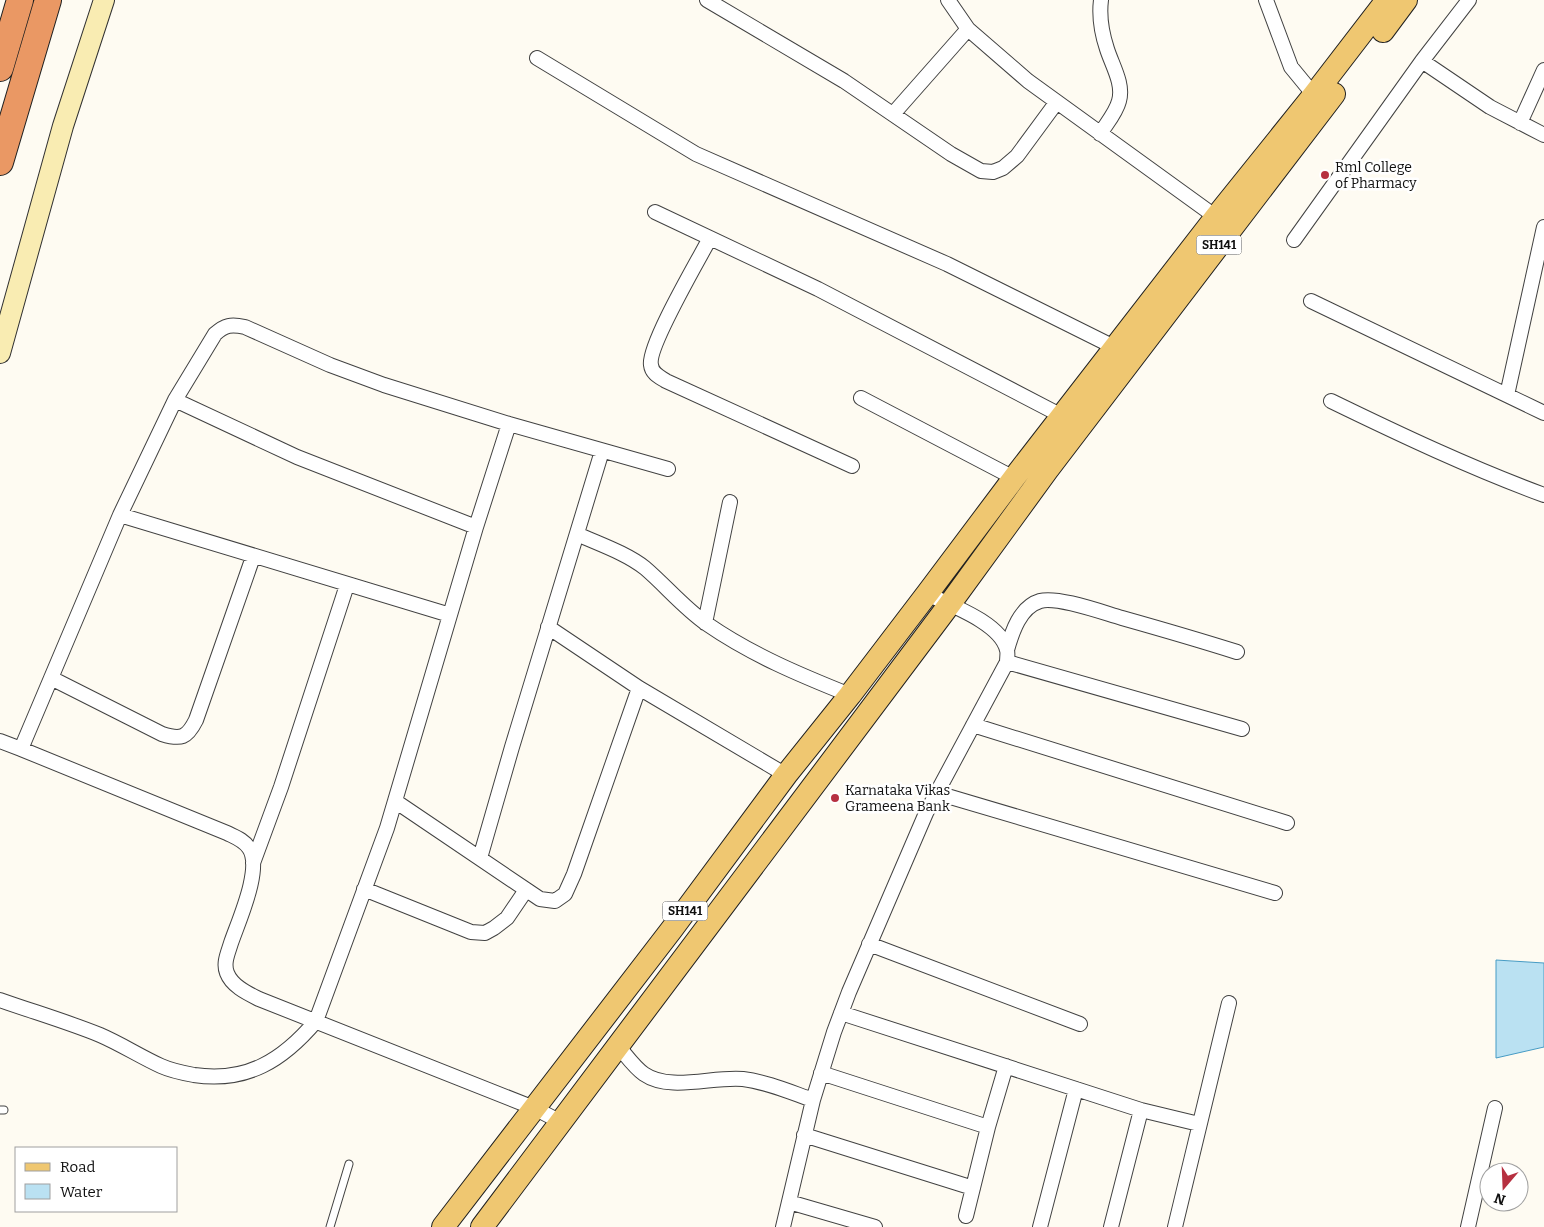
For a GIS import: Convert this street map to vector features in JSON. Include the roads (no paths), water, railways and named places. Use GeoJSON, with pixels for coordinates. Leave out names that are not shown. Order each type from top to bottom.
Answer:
{"type":"FeatureCollection","features":[{"type":"Feature","properties":{"kind":"highway"},"geometry":{"type":"LineString","coordinates":[[0,68],[20,0]]}},
{"type":"Feature","properties":{"kind":"highway"},"geometry":{"type":"LineString","coordinates":[[0,162],[48,0]]}},
{"type":"Feature","properties":{"kind":"main road","name":"SH141"},"geometry":{"type":"LineString","coordinates":[[1014,478],[1387,0]]}},
{"type":"Feature","properties":{"kind":"main road","name":"SH141"},"geometry":{"type":"LineString","coordinates":[[949,605],[1033,491],[1406,0]]}},
{"type":"Feature","properties":{"kind":"main road"},"geometry":{"type":"LineString","coordinates":[[927,594],[1014,478]]}},
{"type":"Feature","properties":{"kind":"main road","name":"SH141"},"geometry":{"type":"LineString","coordinates":[[443,1227],[672,929],[786,775],[927,594]]}},
{"type":"Feature","properties":{"kind":"main road"},"geometry":{"type":"LineString","coordinates":[[482,1227],[949,605]]}},
{"type":"Feature","properties":{"kind":"street"},"geometry":{"type":"LineString","coordinates":[[0,353],[63,126],[104,0]]}},
{"type":"Feature","properties":{"kind":"street"},"geometry":{"type":"LineString","coordinates":[[707,0],[837,76],[951,154],[981,171],[993,172],[1003,168],[1017,156],[1056,103]]}},
{"type":"Feature","properties":{"kind":"street"},"geometry":{"type":"LineString","coordinates":[[948,0],[968,29],[1028,81],[1216,217]]}},
{"type":"Feature","properties":{"kind":"street"},"geometry":{"type":"LineString","coordinates":[[1100,134],[1119,101],[1120,88],[1102,26],[1101,0]]}},
{"type":"Feature","properties":{"kind":"street"},"geometry":{"type":"LineString","coordinates":[[1266,0],[1291,67],[1314,95]]}},
{"type":"Feature","properties":{"kind":"street"},"geometry":{"type":"LineString","coordinates":[[1294,240],[1422,61],[1469,0]]}},
{"type":"Feature","properties":{"kind":"street"},"geometry":{"type":"LineString","coordinates":[[893,114],[968,29]]}},
{"type":"Feature","properties":{"kind":"street"},"geometry":{"type":"LineString","coordinates":[[536,58],[696,154],[947,264],[1116,348]]}},
{"type":"Feature","properties":{"kind":"street"},"geometry":{"type":"LineString","coordinates":[[1422,61],[1490,107],[1544,135]]}},
{"type":"Feature","properties":{"kind":"street"},"geometry":{"type":"LineString","coordinates":[[1520,123],[1544,70]]}},
{"type":"Feature","properties":{"kind":"street"},"geometry":{"type":"LineString","coordinates":[[655,212],[818,289],[1062,416]]}},
{"type":"Feature","properties":{"kind":"street"},"geometry":{"type":"LineString","coordinates":[[1507,396],[1544,227]]}},
{"type":"Feature","properties":{"kind":"street"},"geometry":{"type":"LineString","coordinates":[[710,238],[654,343],[650,364],[654,374],[852,466]]}},
{"type":"Feature","properties":{"kind":"street"},"geometry":{"type":"LineString","coordinates":[[1311,302],[1544,413]]}},
{"type":"Feature","properties":{"kind":"street"},"geometry":{"type":"LineString","coordinates":[[21,748],[120,515],[175,400],[215,334],[224,327],[234,324],[259,332],[330,366],[384,385],[509,424],[668,469]]}},
{"type":"Feature","properties":{"kind":"street"},"geometry":{"type":"LineString","coordinates":[[861,398],[1014,478]]}},
{"type":"Feature","properties":{"kind":"street"},"geometry":{"type":"LineString","coordinates":[[175,400],[297,457],[476,526]]}},
{"type":"Feature","properties":{"kind":"street"},"geometry":{"type":"LineString","coordinates":[[1331,401],[1422,446],[1544,496]]}},
{"type":"Feature","properties":{"kind":"street"},"geometry":{"type":"LineString","coordinates":[[0,1000],[102,1036],[163,1067],[179,1072],[217,1077],[236,1075],[258,1069],[276,1059],[303,1036],[316,1020],[387,828],[476,526],[509,424]]}},
{"type":"Feature","properties":{"kind":"street"},"geometry":{"type":"LineString","coordinates":[[480,858],[602,451]]}},
{"type":"Feature","properties":{"kind":"street"},"geometry":{"type":"LineString","coordinates":[[706,623],[730,502]]}},
{"type":"Feature","properties":{"kind":"street"},"geometry":{"type":"LineString","coordinates":[[120,515],[253,557],[450,615]]}},
{"type":"Feature","properties":{"kind":"street"},"geometry":{"type":"LineString","coordinates":[[576,534],[644,567],[706,623],[741,646],[776,665],[850,695]]}},
{"type":"Feature","properties":{"kind":"street"},"geometry":{"type":"LineString","coordinates":[[51,678],[162,734],[174,738],[184,736],[190,731],[196,720],[253,557]]}},
{"type":"Feature","properties":{"kind":"street"},"geometry":{"type":"LineString","coordinates":[[253,864],[281,787],[347,585]]}},
{"type":"Feature","properties":{"kind":"street"},"geometry":{"type":"LineString","coordinates":[[927,594],[987,624],[1001,638],[1007,656]]}},
{"type":"Feature","properties":{"kind":"street"},"geometry":{"type":"LineString","coordinates":[[784,1227],[820,1073],[841,1013],[926,813],[1007,656],[1017,621],[1030,607],[1040,601],[1051,600],[1087,608],[1237,652]]}},
{"type":"Feature","properties":{"kind":"street"},"geometry":{"type":"LineString","coordinates":[[548,627],[639,688],[786,775]]}},
{"type":"Feature","properties":{"kind":"street"},"geometry":{"type":"LineString","coordinates":[[1007,656],[1242,729]]}},
{"type":"Feature","properties":{"kind":"street"},"geometry":{"type":"LineString","coordinates":[[395,801],[540,899],[555,902],[565,894],[590,832],[639,688]]}},
{"type":"Feature","properties":{"kind":"street"},"geometry":{"type":"LineString","coordinates":[[973,725],[1287,823]]}},
{"type":"Feature","properties":{"kind":"street"},"geometry":{"type":"LineString","coordinates":[[0,741],[228,832],[243,841],[250,849],[253,875],[250,890],[225,960],[227,973],[234,984],[243,991],[534,1108],[561,1122]]}},
{"type":"Feature","properties":{"kind":"street"},"geometry":{"type":"LineString","coordinates":[[936,793],[1274,893]]}},
{"type":"Feature","properties":{"kind":"street"},"geometry":{"type":"LineString","coordinates":[[364,889],[471,932],[485,933],[507,918],[526,890]]}},
{"type":"Feature","properties":{"kind":"street"},"geometry":{"type":"LineString","coordinates":[[869,944],[1080,1024]]}},
{"type":"Feature","properties":{"kind":"street"},"geometry":{"type":"LineString","coordinates":[[1176,1227],[1229,1003]]}},
{"type":"Feature","properties":{"kind":"street"},"geometry":{"type":"LineString","coordinates":[[841,1013],[1141,1110],[1200,1124]]}},
{"type":"Feature","properties":{"kind":"street"},"geometry":{"type":"LineString","coordinates":[[618,1046],[644,1074],[654,1079],[667,1082],[684,1082],[741,1079],[813,1100]]}},
{"type":"Feature","properties":{"kind":"street"},"geometry":{"type":"LineString","coordinates":[[966,1216],[988,1127],[1006,1066]]}},
{"type":"Feature","properties":{"kind":"street"},"geometry":{"type":"LineString","coordinates":[[820,1073],[988,1127]]}},
{"type":"Feature","properties":{"kind":"street"},"geometry":{"type":"LineString","coordinates":[[1040,1227],[1076,1089]]}},
{"type":"Feature","properties":{"kind":"street"},"geometry":{"type":"LineString","coordinates":[[1468,1227],[1495,1108]]}},
{"type":"Feature","properties":{"kind":"street"},"geometry":{"type":"LineString","coordinates":[[1111,1227],[1141,1110]]}},
{"type":"Feature","properties":{"kind":"street"},"geometry":{"type":"LineString","coordinates":[[804,1136],[973,1188]]}},
{"type":"Feature","properties":{"kind":"street"},"geometry":{"type":"LineString","coordinates":[[789,1202],[875,1227]]}},
{"type":"Feature","properties":{"kind":"lane"},"geometry":{"type":"LineString","coordinates":[[330,1227],[349,1164]]}},
{"type":"Feature","properties":{"kind":"water"},"geometry":{"type":"Polygon","coordinates":[[[1496,960],[1544,963],[1544,1047],[1496,1058],[1496,960]]]}},
{"type":"Feature","properties":{"kind":"place","name":"Rml College of Pharmacy"},"geometry":{"type":"Point","coordinates":[1325,175]}},
{"type":"Feature","properties":{"kind":"place","name":"Karnataka Vikas Grameena Bank"},"geometry":{"type":"Point","coordinates":[835,798]}}]}
